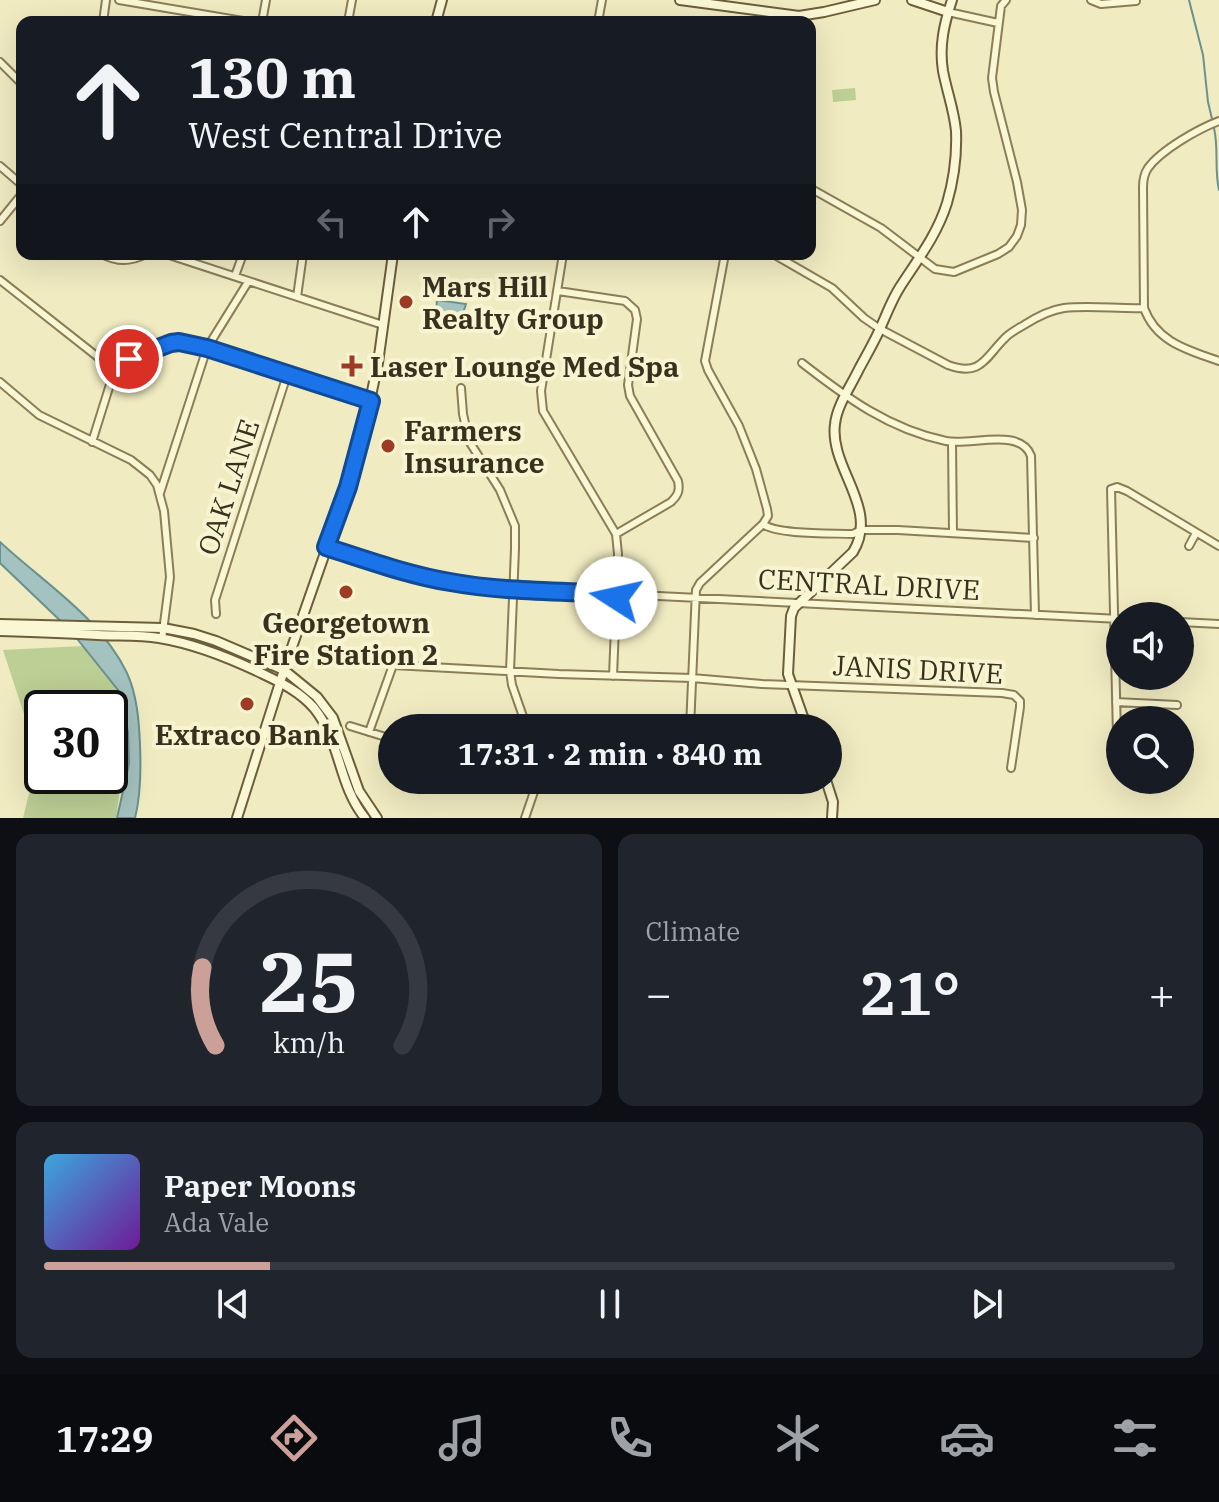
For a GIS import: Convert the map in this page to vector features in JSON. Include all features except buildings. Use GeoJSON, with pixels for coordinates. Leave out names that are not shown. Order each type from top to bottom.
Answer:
{"type":"FeatureCollection","features":[{"type":"Feature","properties":{"kind":"street"},"geometry":{"type":"LineString","coordinates":[[119,0],[193,16]]}},
{"type":"Feature","properties":{"kind":"street"},"geometry":{"type":"LineString","coordinates":[[680,0],[799,16],[875,0]]}},
{"type":"Feature","properties":{"kind":"street"},"geometry":{"type":"LineString","coordinates":[[912,0],[998,23]]}},
{"type":"Feature","properties":{"kind":"street"},"geometry":{"type":"LineString","coordinates":[[802,714],[787,668],[794,608],[853,552],[861,530],[860,514],[836,442],[835,422],[900,287],[921,258],[944,215],[955,167],[956,130],[942,59],[942,39],[952,0]]}},
{"type":"Feature","properties":{"kind":"street"},"geometry":{"type":"LineString","coordinates":[[816,191],[881,228],[935,269],[954,272],[1009,247],[1020,231],[1022,210],[992,82],[998,23],[1001,6],[1006,0]]}},
{"type":"Feature","properties":{"kind":"street"},"geometry":{"type":"LineString","coordinates":[[1091,0],[1101,4],[1136,1]]}},
{"type":"Feature","properties":{"kind":"street"},"geometry":{"type":"LineString","coordinates":[[760,16],[761,12]]}},
{"type":"Feature","properties":{"kind":"street"},"geometry":{"type":"LineString","coordinates":[[0,62],[16,78]]}},
{"type":"Feature","properties":{"kind":"street"},"geometry":{"type":"LineString","coordinates":[[1219,121],[1192,134],[1168,151],[1150,166],[1144,177],[1144,308],[1148,320],[1159,333],[1185,348],[1219,361]]}},
{"type":"Feature","properties":{"kind":"street"},"geometry":{"type":"LineString","coordinates":[[0,166],[16,180]]}},
{"type":"Feature","properties":{"kind":"street"},"geometry":{"type":"LineString","coordinates":[[0,221],[16,201]]}},
{"type":"Feature","properties":{"kind":"street"},"geometry":{"type":"LineString","coordinates":[[185,260],[383,325]]}},
{"type":"Feature","properties":{"kind":"street"},"geometry":{"type":"LineString","coordinates":[[235,276],[241,260]]}},
{"type":"Feature","properties":{"kind":"street"},"geometry":{"type":"LineString","coordinates":[[297,297],[302,260]]}},
{"type":"Feature","properties":{"kind":"street"},"geometry":{"type":"LineString","coordinates":[[237,818],[284,670],[348,487],[371,401],[392,260]]}},
{"type":"Feature","properties":{"kind":"street"},"geometry":{"type":"LineString","coordinates":[[562,260],[541,405],[616,534],[618,554],[613,676]]}},
{"type":"Feature","properties":{"kind":"street"},"geometry":{"type":"LineString","coordinates":[[691,714],[696,590],[768,516],[756,469],[739,426],[705,361],[724,260]]}},
{"type":"Feature","properties":{"kind":"street"},"geometry":{"type":"LineString","coordinates":[[783,260],[832,288],[880,329],[948,365],[960,368],[972,368],[983,363],[1011,333],[1058,309],[1144,308]]}},
{"type":"Feature","properties":{"kind":"street"},"geometry":{"type":"LineString","coordinates":[[0,280],[113,369]]}},
{"type":"Feature","properties":{"kind":"street"},"geometry":{"type":"LineString","coordinates":[[160,493],[207,348],[248,282]]}},
{"type":"Feature","properties":{"kind":"street"},"geometry":{"type":"LineString","coordinates":[[558,291],[622,300],[635,310],[637,319],[628,385],[630,396],[678,481],[678,494],[671,502],[616,534]]}},
{"type":"Feature","properties":{"kind":"street"},"geometry":{"type":"LineString","coordinates":[[92,442],[113,369],[171,343],[207,348],[371,401]]}},
{"type":"Feature","properties":{"kind":"street"},"geometry":{"type":"LineString","coordinates":[[802,363],[845,397],[906,430],[952,443],[1016,440],[1029,450],[1035,615]]}},
{"type":"Feature","properties":{"kind":"street","name":"OAK LANE"},"geometry":{"type":"LineString","coordinates":[[216,614],[215,600],[287,375]]}},
{"type":"Feature","properties":{"kind":"street"},"geometry":{"type":"LineString","coordinates":[[0,382],[39,415],[127,458],[150,475],[160,493],[164,511],[170,577],[162,639]]}},
{"type":"Feature","properties":{"kind":"street"},"geometry":{"type":"LineString","coordinates":[[461,388],[469,441],[500,490],[515,526],[510,671],[522,714]]}},
{"type":"Feature","properties":{"kind":"street"},"geometry":{"type":"LineString","coordinates":[[952,443],[953,533]]}},
{"type":"Feature","properties":{"kind":"street"},"geometry":{"type":"LineString","coordinates":[[1115,602],[1111,489],[1117,487],[1127,491],[1219,546]]}},
{"type":"Feature","properties":{"kind":"street"},"geometry":{"type":"LineString","coordinates":[[763,524],[769,529],[853,534],[861,530],[1034,538]]}},
{"type":"Feature","properties":{"kind":"street"},"geometry":{"type":"LineString","coordinates":[[1189,546],[1196,533]]}},
{"type":"Feature","properties":{"kind":"street","name":"CENTRAL DRIVE"},"geometry":{"type":"LineString","coordinates":[[326,547],[402,571],[460,584],[1106,619]]}},
{"type":"Feature","properties":{"kind":"street"},"geometry":{"type":"LineString","coordinates":[[1194,623],[1219,624]]}},
{"type":"Feature","properties":{"kind":"street"},"geometry":{"type":"LineString","coordinates":[[0,624],[163,628],[216,641],[284,670],[317,697],[333,718],[359,791],[377,818]]}},
{"type":"Feature","properties":{"kind":"street"},"geometry":{"type":"LineString","coordinates":[[0,631],[162,639],[223,655],[281,682],[308,702],[326,725],[349,794],[365,818]]}},
{"type":"Feature","properties":{"kind":"street"},"geometry":{"type":"LineString","coordinates":[[369,732],[393,665],[791,685]]}},
{"type":"Feature","properties":{"kind":"street","name":"JANIS DRIVE"},"geometry":{"type":"LineString","coordinates":[[791,685],[1014,695],[1020,701],[1020,707],[1011,768]]}},
{"type":"Feature","properties":{"kind":"street"},"geometry":{"type":"LineString","coordinates":[[1116,690],[1116,706]]}},
{"type":"Feature","properties":{"kind":"street"},"geometry":{"type":"LineString","coordinates":[[1116,702],[1177,705]]}},
{"type":"Feature","properties":{"kind":"street"},"geometry":{"type":"LineString","coordinates":[[350,726],[378,735]]}},
{"type":"Feature","properties":{"kind":"street"},"geometry":{"type":"LineString","coordinates":[[525,818],[533,794]]}},
{"type":"Feature","properties":{"kind":"street"},"geometry":{"type":"LineString","coordinates":[[830,794],[832,818]]}},
{"type":"Feature","properties":{"kind":"green space"},"geometry":{"type":"Polygon","coordinates":[[[855,88],[856,100],[833,102],[832,90],[855,88]]]}},
{"type":"Feature","properties":{"kind":"green space"},"geometry":{"type":"Polygon","coordinates":[[[83,646],[117,682],[119,690],[24,690],[24,714],[3,650],[83,646]]]}},
{"type":"Feature","properties":{"kind":"green space"},"geometry":{"type":"Polygon","coordinates":[[[29,794],[119,794],[116,818],[23,818],[29,794]]]}},
{"type":"Feature","properties":{"kind":"water"},"geometry":{"type":"Polygon","coordinates":[[[437,300],[466,304],[462,316],[436,312],[437,300]]]}},
{"type":"Feature","properties":{"kind":"water"},"geometry":{"type":"Polygon","coordinates":[[[0,542],[87,618],[116,653],[127,673],[135,699],[140,736],[140,782],[135,818],[117,818],[122,794],[128,794],[128,690],[118,690],[70,630],[0,563],[0,542]]]}},
{"type":"Feature","properties":{"kind":"waterway"},"geometry":{"type":"LineString","coordinates":[[1189,0],[1203,55],[1212,119]]}},
{"type":"Feature","properties":{"kind":"waterway"},"geometry":{"type":"LineString","coordinates":[[1214,128],[1219,190]]}},
{"type":"Feature","properties":{"kind":"place","name":"Mars Hill Realty Group"},"geometry":{"type":"Point","coordinates":[406,302]}},
{"type":"Feature","properties":{"kind":"place","name":"Laser Lounge Med Spa"},"geometry":{"type":"Point","coordinates":[352,366]}},
{"type":"Feature","properties":{"kind":"place","name":"Farmers Insurance"},"geometry":{"type":"Point","coordinates":[388,446]}},
{"type":"Feature","properties":{"kind":"place","name":"Georgetown Fire Station 2"},"geometry":{"type":"Point","coordinates":[346,592]}},
{"type":"Feature","properties":{"kind":"place","name":"Extraco Bank"},"geometry":{"type":"Point","coordinates":[247,704]}},
{"type":"Feature","properties":{"kind":"route"},"geometry":{"type":"LineString","coordinates":[[129,359],[179,342],[207,348],[371,401],[348,487],[326,547],[402,571],[450,582],[616,594],[616,598]]}}]}
